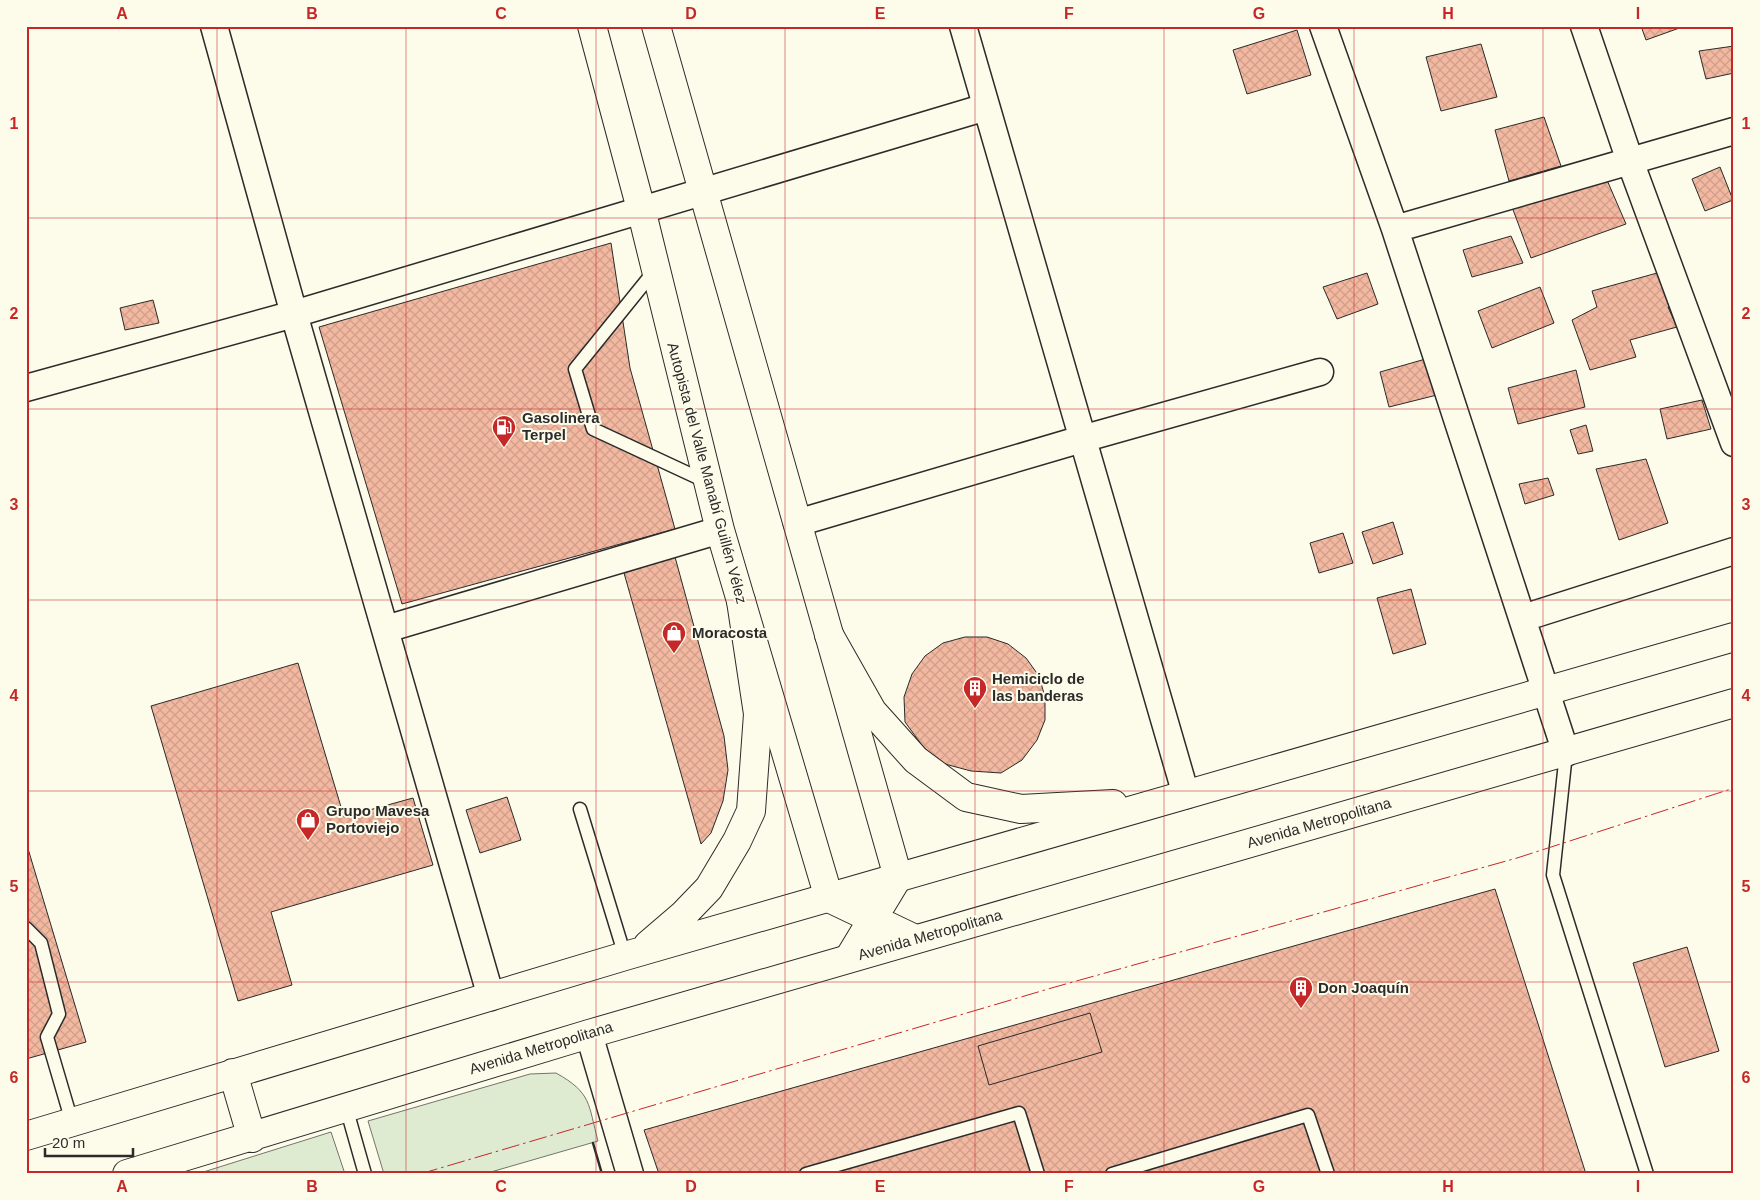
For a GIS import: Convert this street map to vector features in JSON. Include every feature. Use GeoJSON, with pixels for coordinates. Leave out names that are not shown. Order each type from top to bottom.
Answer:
{"type":"FeatureCollection","features":[{"type":"Feature","properties":{"kind":"main road","name":"Autopista del Valle Manabí Guillén Vélez"},"geometry":{"type":"LineString","coordinates":[[592,26],[634,181],[720,530],[829,898]]}},
{"type":"Feature","properties":{"kind":"main road"},"geometry":{"type":"LineString","coordinates":[[656,26],[898,877],[874,920],[849,958]]}},
{"type":"Feature","properties":{"kind":"main road"},"geometry":{"type":"LineString","coordinates":[[632,954],[683,915],[709,888],[737,841],[750,810],[758,714],[741,601]]}},
{"type":"Feature","properties":{"kind":"main road"},"geometry":{"type":"LineString","coordinates":[[829,635],[872,710],[916,760],[966,797],[1021,809],[1103,805],[1186,795]]}},
{"type":"Feature","properties":{"kind":"main road"},"geometry":{"type":"LineString","coordinates":[[26,1136],[632,954],[1734,637]]}},
{"type":"Feature","properties":{"kind":"main road","name":"Avenida Metropolitana"},"geometry":{"type":"LineString","coordinates":[[128,1174],[252,1138],[346,1107],[589,1034],[1734,703]]}},
{"type":"Feature","properties":{"kind":"main road"},"geometry":{"type":"LineString","coordinates":[[829,898],[915,939]]}},
{"type":"Feature","properties":{"kind":"main road"},"geometry":{"type":"LineString","coordinates":[[233,1073],[252,1138]]}},
{"type":"Feature","properties":{"kind":"street"},"geometry":{"type":"LineString","coordinates":[[214,26],[294,314],[491,997]]}},
{"type":"Feature","properties":{"kind":"street"},"geometry":{"type":"LineString","coordinates":[[963,26],[1186,795]]}},
{"type":"Feature","properties":{"kind":"street"},"geometry":{"type":"LineString","coordinates":[[1323,26],[1395,229],[1566,753]]}},
{"type":"Feature","properties":{"kind":"street"},"geometry":{"type":"LineString","coordinates":[[1584,26],[1630,161],[1734,443]]}},
{"type":"Feature","properties":{"kind":"street"},"geometry":{"type":"LineString","coordinates":[[26,388],[294,314],[644,221],[699,179],[986,107]]}},
{"type":"Feature","properties":{"kind":"street"},"geometry":{"type":"LineString","coordinates":[[1395,229],[1734,131]]}},
{"type":"Feature","properties":{"kind":"street"},"geometry":{"type":"LineString","coordinates":[[634,181],[711,218]]}},
{"type":"Feature","properties":{"kind":"street"},"geometry":{"type":"LineString","coordinates":[[797,523],[1082,438],[1320,372]]}},
{"type":"Feature","properties":{"kind":"street"},"geometry":{"type":"LineString","coordinates":[[386,629],[720,530]]}},
{"type":"Feature","properties":{"kind":"street"},"geometry":{"type":"LineString","coordinates":[[1523,618],[1734,551]]}},
{"type":"Feature","properties":{"kind":"street"},"geometry":{"type":"LineString","coordinates":[[589,1034],[630,1174]]}},
{"type":"Feature","properties":{"kind":"lane"},"geometry":{"type":"LineString","coordinates":[[655,270],[575,369],[594,429],[708,483]]}},
{"type":"Feature","properties":{"kind":"lane"},"geometry":{"type":"LineString","coordinates":[[1566,753],[1553,875],[1647,1174]]}},
{"type":"Feature","properties":{"kind":"lane"},"geometry":{"type":"LineString","coordinates":[[580,809],[632,954]]}},
{"type":"Feature","properties":{"kind":"lane"},"geometry":{"type":"LineString","coordinates":[[26,928],[41,943],[59,1014],[47,1037],[72,1122]]}},
{"type":"Feature","properties":{"kind":"lane"},"geometry":{"type":"LineString","coordinates":[[346,1107],[365,1174]]}},
{"type":"Feature","properties":{"kind":"lane"},"geometry":{"type":"LineString","coordinates":[[806,1174],[1019,1113],[1038,1174]]}},
{"type":"Feature","properties":{"kind":"lane"},"geometry":{"type":"LineString","coordinates":[[1112,1174],[1308,1116],[1328,1174]]}},
{"type":"Feature","properties":{"kind":"green space"},"geometry":{"type":"Polygon","coordinates":[[[556,1073],[576,1087],[587,1101],[598,1141],[484,1174],[384,1174],[368,1121],[530,1074],[556,1073]]]}},
{"type":"Feature","properties":{"kind":"green space"},"geometry":{"type":"Polygon","coordinates":[[[331,1132],[345,1174],[197,1174],[331,1132]]]}},
{"type":"Feature","properties":{"kind":"building"},"geometry":{"type":"Polygon","coordinates":[[[1641,26],[1685,26],[1646,40],[1641,26]]]}},
{"type":"Feature","properties":{"kind":"building"},"geometry":{"type":"Polygon","coordinates":[[[1297,30],[1311,75],[1247,94],[1233,50],[1297,30]]]}},
{"type":"Feature","properties":{"kind":"building"},"geometry":{"type":"Polygon","coordinates":[[[1481,44],[1497,97],[1441,111],[1426,57],[1481,44]]]}},
{"type":"Feature","properties":{"kind":"building"},"geometry":{"type":"Polygon","coordinates":[[[1734,46],[1734,73],[1706,79],[1699,51],[1734,46]]]}},
{"type":"Feature","properties":{"kind":"building"},"geometry":{"type":"Polygon","coordinates":[[[1544,117],[1561,166],[1509,181],[1495,130],[1544,117]]]}},
{"type":"Feature","properties":{"kind":"building"},"geometry":{"type":"Polygon","coordinates":[[[1720,167],[1733,200],[1705,211],[1692,179],[1720,167]]]}},
{"type":"Feature","properties":{"kind":"building"},"geometry":{"type":"Polygon","coordinates":[[[1607,180],[1626,224],[1531,258],[1512,207],[1607,180]]]}},
{"type":"Feature","properties":{"kind":"building"},"geometry":{"type":"Polygon","coordinates":[[[1511,236],[1523,263],[1472,277],[1463,250],[1511,236]]]}},
{"type":"Feature","properties":{"kind":"building","name":"Gasolinera Terpel"},"geometry":{"type":"Polygon","coordinates":[[[611,243],[630,368],[675,529],[402,604],[319,327],[611,243]]]}},
{"type":"Feature","properties":{"kind":"building"},"geometry":{"type":"Polygon","coordinates":[[[1668,270],[1678,305],[1668,307],[1677,327],[1630,340],[1636,357],[1590,370],[1572,320],[1597,307],[1592,291],[1668,270]]]}},
{"type":"Feature","properties":{"kind":"building"},"geometry":{"type":"Polygon","coordinates":[[[1367,273],[1378,304],[1337,319],[1323,287],[1367,273]]]}},
{"type":"Feature","properties":{"kind":"building"},"geometry":{"type":"Polygon","coordinates":[[[1540,287],[1554,323],[1492,348],[1478,311],[1540,287]]]}},
{"type":"Feature","properties":{"kind":"building"},"geometry":{"type":"Polygon","coordinates":[[[153,300],[159,323],[125,330],[120,308],[153,300]]]}},
{"type":"Feature","properties":{"kind":"building"},"geometry":{"type":"Polygon","coordinates":[[[1429,358],[1437,395],[1389,407],[1380,372],[1429,358]]]}},
{"type":"Feature","properties":{"kind":"building"},"geometry":{"type":"Polygon","coordinates":[[[1576,370],[1585,407],[1518,424],[1508,388],[1576,370]]]}},
{"type":"Feature","properties":{"kind":"building"},"geometry":{"type":"Polygon","coordinates":[[[1702,400],[1711,429],[1667,439],[1660,409],[1702,400]]]}},
{"type":"Feature","properties":{"kind":"building"},"geometry":{"type":"Polygon","coordinates":[[[1586,425],[1593,451],[1578,454],[1570,430],[1586,425]]]}},
{"type":"Feature","properties":{"kind":"building"},"geometry":{"type":"Polygon","coordinates":[[[1646,459],[1668,523],[1619,540],[1596,469],[1646,459]]]}},
{"type":"Feature","properties":{"kind":"building"},"geometry":{"type":"Polygon","coordinates":[[[1548,478],[1554,495],[1525,504],[1519,484],[1548,478]]]}},
{"type":"Feature","properties":{"kind":"building"},"geometry":{"type":"Polygon","coordinates":[[[1393,522],[1403,554],[1373,564],[1362,532],[1393,522]]]}},
{"type":"Feature","properties":{"kind":"building"},"geometry":{"type":"Polygon","coordinates":[[[1343,533],[1353,563],[1319,573],[1310,543],[1343,533]]]}},
{"type":"Feature","properties":{"kind":"building","name":"Moracosta"},"geometry":{"type":"Polygon","coordinates":[[[675,557],[724,736],[728,770],[723,801],[711,833],[701,844],[624,573],[675,557]]]}},
{"type":"Feature","properties":{"kind":"building"},"geometry":{"type":"Polygon","coordinates":[[[1411,589],[1426,644],[1393,654],[1377,598],[1411,589]]]}},
{"type":"Feature","properties":{"kind":"building","name":"Hemiciclo de las banderas"},"geometry":{"type":"Polygon","coordinates":[[[965,637],[987,637],[1008,644],[1026,658],[1039,676],[1045,697],[1045,720],[1037,740],[1022,760],[1001,773],[971,771],[945,764],[924,748],[905,722],[904,697],[912,674],[925,656],[943,643],[965,637]]]}},
{"type":"Feature","properties":{"kind":"building","name":"Grupo Mavesa Portoviejo"},"geometry":{"type":"Polygon","coordinates":[[[298,663],[344,817],[413,798],[433,865],[271,912],[292,985],[238,1001],[151,706],[298,663]]]}},
{"type":"Feature","properties":{"kind":"building"},"geometry":{"type":"Polygon","coordinates":[[[507,797],[521,840],[480,853],[466,810],[507,797]]]}},
{"type":"Feature","properties":{"kind":"building"},"geometry":{"type":"Polygon","coordinates":[[[26,842],[86,1042],[26,1059],[26,842]]]}},
{"type":"Feature","properties":{"kind":"building","name":"Don Joaquín"},"geometry":{"type":"Polygon","coordinates":[[[1495,889],[1586,1174],[659,1174],[644,1130],[1495,889]]]}},
{"type":"Feature","properties":{"kind":"building"},"geometry":{"type":"Polygon","coordinates":[[[1687,947],[1719,1051],[1665,1067],[1633,963],[1687,947]]]}},
{"type":"Feature","properties":{"kind":"building"},"geometry":{"type":"Polygon","coordinates":[[[1090,1013],[1102,1052],[989,1085],[978,1046],[1090,1013]]]}},
{"type":"Feature","properties":{"kind":"wall"},"geometry":{"type":"LineString","coordinates":[[593,1143],[602,1174]]}},
{"type":"Feature","properties":{"kind":"power"},"geometry":{"type":"LineString","coordinates":[[420,1174],[1055,987],[1517,858],[1734,788]]}},
{"type":"Feature","properties":{"kind":"place","name":"Gasolinera Terpel"},"geometry":{"type":"Point","coordinates":[504,448]}},
{"type":"Feature","properties":{"kind":"place","name":"Moracosta"},"geometry":{"type":"Point","coordinates":[674,654]}},
{"type":"Feature","properties":{"kind":"place","name":"Hemiciclo de las banderas"},"geometry":{"type":"Point","coordinates":[975,709]}},
{"type":"Feature","properties":{"kind":"place","name":"Grupo Mavesa Portoviejo"},"geometry":{"type":"Point","coordinates":[308,841]}},
{"type":"Feature","properties":{"kind":"place","name":"Don Joaquín"},"geometry":{"type":"Point","coordinates":[1301,1009]}}]}
